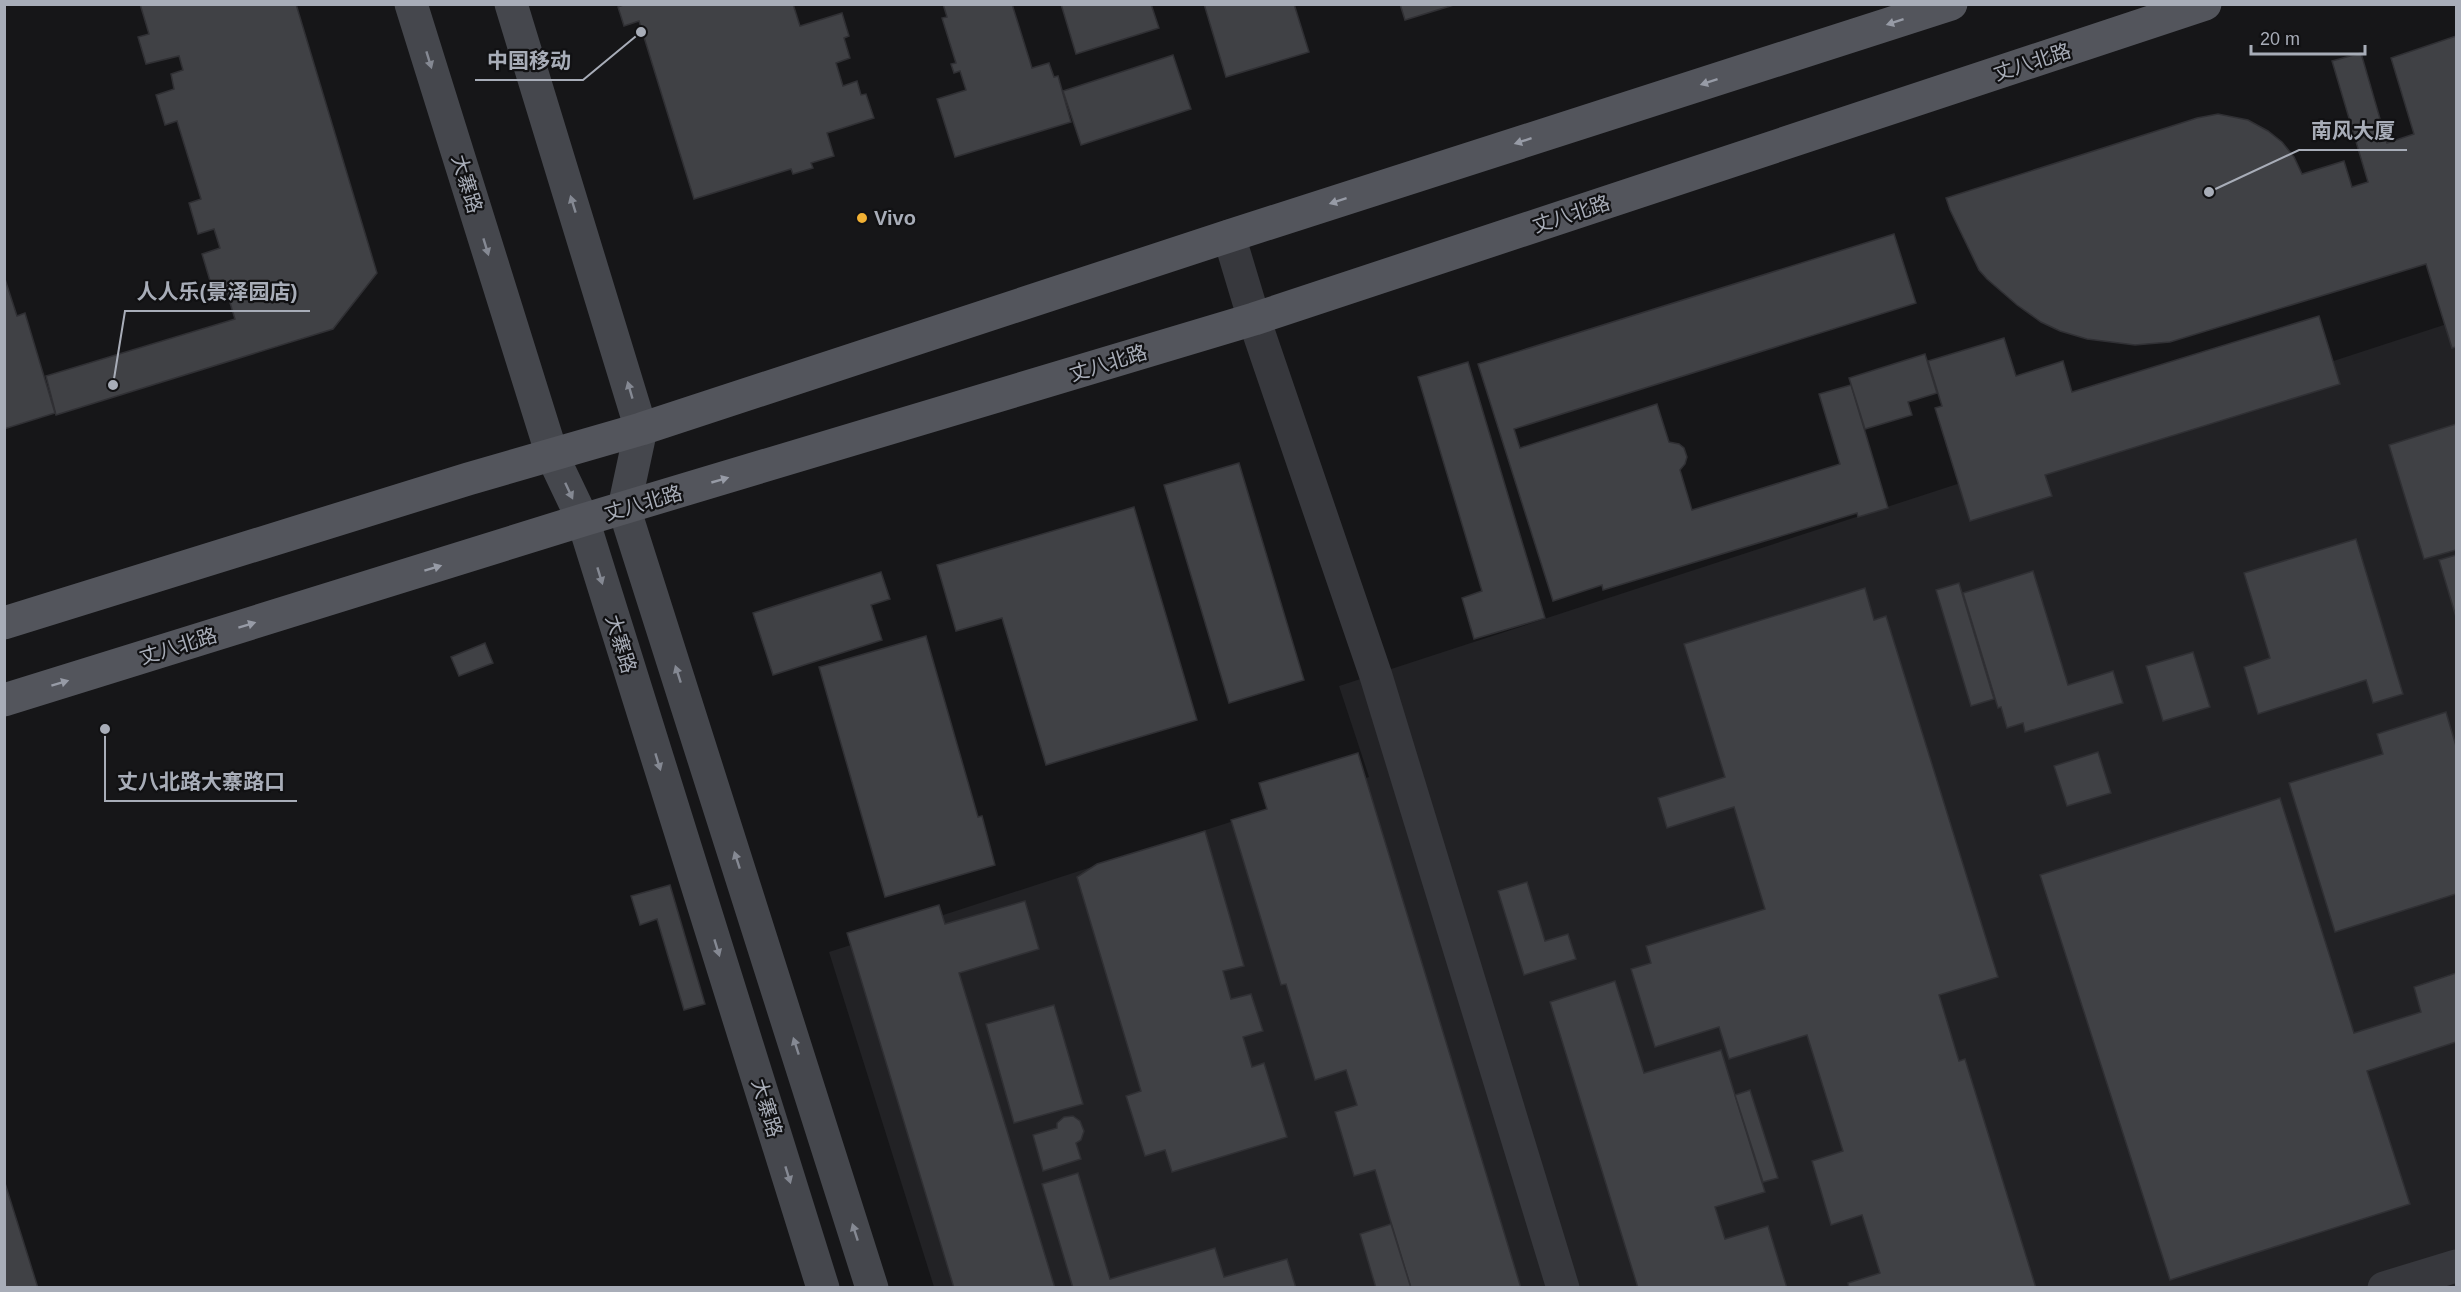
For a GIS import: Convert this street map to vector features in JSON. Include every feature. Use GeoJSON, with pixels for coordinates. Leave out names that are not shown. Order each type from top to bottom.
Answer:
{"type":"FeatureCollection","features":[{"type":"Feature","properties":{"kind":"main road","name":"大寨路"},"geometry":{"type":"LineString","coordinates":[[411,4],[552,455],[583,520],[823,1287]]}},
{"type":"Feature","properties":{"kind":"main road"},"geometry":{"type":"LineString","coordinates":[[511,4],[641,429],[624,508],[872,1287]]}},
{"type":"Feature","properties":{"kind":"main road"},"geometry":{"type":"LineString","coordinates":[[4,623],[641,429],[1228,236],[1950,4]]}},
{"type":"Feature","properties":{"kind":"main road","name":"丈八北路"},"geometry":{"type":"LineString","coordinates":[[4,700],[583,520],[1254,320],[2205,4]]}},
{"type":"Feature","properties":{"kind":"street"},"geometry":{"type":"LineString","coordinates":[[1228,236],[1254,320],[1376,676],[1563,1287]]}},
{"type":"Feature","properties":{"kind":"street"},"geometry":{"type":"LineString","coordinates":[[2384,1287],[2457,1266]]}},
{"type":"Feature","properties":{"kind":"shaded area"},"geometry":{"type":"Polygon","coordinates":[[[2456,321],[2456,1287],[934,1287],[829,952],[1369,777],[1339,686],[2456,321]]]}},
{"type":"Feature","properties":{"kind":"building"},"geometry":{"type":"Polygon","coordinates":[[[140,4],[296,4],[377,273],[333,329],[56,415],[46,376],[235,319],[223,280],[211,284],[202,254],[220,248],[214,229],[198,234],[189,203],[201,199],[177,121],[165,125],[156,95],[174,89],[171,74],[183,70],[179,56],[146,64],[138,37],[149,34],[140,4]]]}},
{"type":"Feature","properties":{"kind":"building"},"geometry":{"type":"Polygon","coordinates":[[[626,4],[793,4],[800,26],[842,13],[849,36],[844,38],[850,58],[836,63],[843,86],[857,81],[861,95],[866,94],[874,118],[827,133],[834,156],[811,163],[813,168],[793,174],[791,169],[694,199],[639,21],[624,26],[618,7],[626,4]]]}},
{"type":"Feature","properties":{"kind":"building"},"geometry":{"type":"Polygon","coordinates":[[[943,4],[1012,4],[1032,68],[1049,63],[1054,77],[1058,76],[1071,122],[955,157],[937,99],[966,90],[960,71],[954,73],[951,64],[956,63],[942,18],[947,17],[943,4]]]}},
{"type":"Feature","properties":{"kind":"building"},"geometry":{"type":"Polygon","coordinates":[[[1061,4],[1151,4],[1159,28],[1076,54],[1061,4]]]}},
{"type":"Feature","properties":{"kind":"building"},"geometry":{"type":"Polygon","coordinates":[[[1204,4],[1294,4],[1309,52],[1226,77],[1204,4]]]}},
{"type":"Feature","properties":{"kind":"building"},"geometry":{"type":"Polygon","coordinates":[[[1400,4],[1457,4],[1405,20],[1400,4]]]}},
{"type":"Feature","properties":{"kind":"building"},"geometry":{"type":"Polygon","coordinates":[[[2456,36],[2456,347],[2452,348],[2426,264],[2170,342],[2135,345],[2087,339],[2060,331],[2041,322],[1987,279],[1979,270],[1946,198],[2197,118],[2218,114],[2248,120],[2268,131],[2282,142],[2294,157],[2302,174],[2344,161],[2352,187],[2368,182],[2332,61],[2361,53],[2387,143],[2414,134],[2391,58],[2456,36]]]}},
{"type":"Feature","properties":{"kind":"building"},"geometry":{"type":"Polygon","coordinates":[[[1173,55],[1191,109],[1081,145],[1063,91],[1173,55]]]}},
{"type":"Feature","properties":{"kind":"building"},"geometry":{"type":"Polygon","coordinates":[[[1894,234],[1916,303],[1514,429],[1520,448],[1657,404],[1669,442],[1679,444],[1684,448],[1687,457],[1680,470],[1692,510],[1840,464],[1819,394],[1851,385],[1888,508],[1858,517],[1857,513],[1603,590],[1602,585],[1553,601],[1478,364],[1894,234]]]}},
{"type":"Feature","properties":{"kind":"building"},"geometry":{"type":"Polygon","coordinates":[[[4,276],[17,316],[25,313],[55,413],[4,429],[4,276]]]}},
{"type":"Feature","properties":{"kind":"building"},"geometry":{"type":"Polygon","coordinates":[[[2319,316],[2340,384],[2045,475],[2052,496],[1970,521],[1935,408],[1942,406],[1928,361],[2004,338],[2016,376],[2063,361],[2072,392],[2319,316]]]}},
{"type":"Feature","properties":{"kind":"building"},"geometry":{"type":"Polygon","coordinates":[[[1925,354],[1937,393],[1908,402],[1912,415],[1865,429],[1849,378],[1925,354]]]}},
{"type":"Feature","properties":{"kind":"building"},"geometry":{"type":"Polygon","coordinates":[[[1468,362],[1545,618],[1474,639],[1462,598],[1482,591],[1418,377],[1468,362]]]}},
{"type":"Feature","properties":{"kind":"building"},"geometry":{"type":"Polygon","coordinates":[[[2456,424],[2456,550],[2424,559],[2389,445],[2456,424]]]}},
{"type":"Feature","properties":{"kind":"building"},"geometry":{"type":"Polygon","coordinates":[[[1239,463],[1304,680],[1229,703],[1164,485],[1239,463]]]}},
{"type":"Feature","properties":{"kind":"building"},"geometry":{"type":"Polygon","coordinates":[[[1134,507],[1197,720],[1046,765],[1002,618],[956,631],[937,565],[1134,507]]]}},
{"type":"Feature","properties":{"kind":"building"},"geometry":{"type":"Polygon","coordinates":[[[2356,539],[2403,694],[2373,703],[2366,680],[2258,714],[2244,667],[2270,658],[2244,573],[2356,539]]]}},
{"type":"Feature","properties":{"kind":"building"},"geometry":{"type":"Polygon","coordinates":[[[2456,555],[2456,617],[2439,560],[2456,555]]]}},
{"type":"Feature","properties":{"kind":"building"},"geometry":{"type":"Polygon","coordinates":[[[2033,571],[2068,685],[2113,671],[2123,703],[2025,732],[2023,723],[2007,728],[2001,707],[1998,708],[1963,593],[2033,571]]]}},
{"type":"Feature","properties":{"kind":"building"},"geometry":{"type":"Polygon","coordinates":[[[881,572],[890,599],[871,605],[882,640],[773,675],[753,613],[881,572]]]}},
{"type":"Feature","properties":{"kind":"building"},"geometry":{"type":"Polygon","coordinates":[[[1959,583],[1994,699],[1971,706],[1936,590],[1959,583]]]}},
{"type":"Feature","properties":{"kind":"building"},"geometry":{"type":"Polygon","coordinates":[[[1865,588],[1874,620],[1886,616],[1998,977],[1939,995],[1959,1061],[1965,1059],[2036,1288],[1849,1288],[1848,1283],[1880,1273],[1862,1215],[1831,1225],[1812,1161],[1843,1151],[1807,1035],[1729,1059],[1719,1027],[1655,1047],[1631,969],[1651,963],[1646,946],[1765,909],[1734,807],[1667,828],[1658,798],[1725,777],[1684,644],[1865,588]]]}},
{"type":"Feature","properties":{"kind":"building"},"geometry":{"type":"Polygon","coordinates":[[[926,636],[978,817],[982,816],[995,865],[885,897],[819,667],[926,636]]]}},
{"type":"Feature","properties":{"kind":"building"},"geometry":{"type":"Polygon","coordinates":[[[485,643],[493,663],[459,676],[451,657],[485,643]]]}},
{"type":"Feature","properties":{"kind":"building"},"geometry":{"type":"Polygon","coordinates":[[[2193,652],[2210,707],[2163,721],[2146,666],[2193,652]]]}},
{"type":"Feature","properties":{"kind":"building"},"geometry":{"type":"Polygon","coordinates":[[[2446,712],[2456,746],[2456,894],[2335,932],[2289,783],[2383,754],[2377,734],[2446,712]]]}},
{"type":"Feature","properties":{"kind":"building"},"geometry":{"type":"Polygon","coordinates":[[[2098,752],[2111,793],[2067,806],[2054,766],[2098,752]]]}},
{"type":"Feature","properties":{"kind":"building"},"geometry":{"type":"Polygon","coordinates":[[[1358,753],[1521,1288],[1411,1288],[1375,1170],[1354,1176],[1335,1112],[1357,1105],[1346,1070],[1315,1080],[1286,984],[1281,985],[1231,820],[1267,809],[1259,783],[1358,753]]]}},
{"type":"Feature","properties":{"kind":"building"},"geometry":{"type":"Polygon","coordinates":[[[2280,798],[2354,1033],[2421,1012],[2414,987],[2456,973],[2456,1042],[2367,1071],[2410,1204],[2170,1280],[2040,875],[2280,798]]]}},
{"type":"Feature","properties":{"kind":"building"},"geometry":{"type":"Polygon","coordinates":[[[1205,831],[1244,966],[1223,971],[1231,999],[1251,994],[1263,1031],[1243,1037],[1252,1067],[1264,1063],[1287,1137],[1172,1172],[1165,1150],[1145,1156],[1126,1096],[1141,1091],[1077,877],[1097,864],[1205,831]]]}},
{"type":"Feature","properties":{"kind":"building"},"geometry":{"type":"Polygon","coordinates":[[[1527,882],[1545,941],[1568,934],[1576,959],[1524,975],[1498,891],[1527,882]]]}},
{"type":"Feature","properties":{"kind":"building"},"geometry":{"type":"Polygon","coordinates":[[[670,885],[705,1004],[684,1010],[657,919],[640,925],[631,896],[670,885]]]}},
{"type":"Feature","properties":{"kind":"building"},"geometry":{"type":"Polygon","coordinates":[[[1025,901],[1039,949],[959,973],[1055,1288],[954,1288],[847,933],[939,905],[945,924],[1025,901]]]}},
{"type":"Feature","properties":{"kind":"building"},"geometry":{"type":"Polygon","coordinates":[[[1615,981],[1644,1073],[1721,1050],[1765,1192],[1715,1207],[1725,1239],[1768,1226],[1787,1288],[1638,1288],[1550,1002],[1615,981]]]}},
{"type":"Feature","properties":{"kind":"building"},"geometry":{"type":"Polygon","coordinates":[[[1054,1005],[1083,1104],[1014,1123],[986,1024],[1054,1005]]]}},
{"type":"Feature","properties":{"kind":"building"},"geometry":{"type":"Polygon","coordinates":[[[1750,1090],[1778,1178],[1763,1182],[1735,1095],[1750,1090]]]}},
{"type":"Feature","properties":{"kind":"building"},"geometry":{"type":"Polygon","coordinates":[[[1073,1116],[1080,1121],[1084,1131],[1081,1140],[1076,1143],[1081,1159],[1043,1171],[1033,1135],[1057,1128],[1057,1123],[1064,1117],[1073,1116]]]}},
{"type":"Feature","properties":{"kind":"building"},"geometry":{"type":"Polygon","coordinates":[[[1078,1173],[1110,1279],[1215,1248],[1224,1277],[1287,1259],[1296,1288],[1073,1288],[1042,1184],[1078,1173]]]}},
{"type":"Feature","properties":{"kind":"building"},"geometry":{"type":"Polygon","coordinates":[[[4,1180],[38,1288],[4,1288],[4,1180]]]}},
{"type":"Feature","properties":{"kind":"building"},"geometry":{"type":"Polygon","coordinates":[[[1391,1224],[1411,1288],[1376,1288],[1360,1234],[1391,1224]]]}},
{"type":"Feature","properties":{"kind":"place","name":"中国移动"},"geometry":{"type":"Point","coordinates":[641,32]}},
{"type":"Feature","properties":{"kind":"place","name":"南风大厦"},"geometry":{"type":"Point","coordinates":[2209,192]}},
{"type":"Feature","properties":{"kind":"place","name":"Vivo"},"geometry":{"type":"Point","coordinates":[862,218]}},
{"type":"Feature","properties":{"kind":"place","name":"人人乐(景泽园店)"},"geometry":{"type":"Point","coordinates":[113,385]}},
{"type":"Feature","properties":{"kind":"place","name":"丈八北路大寨路口"},"geometry":{"type":"Point","coordinates":[105,729]}}]}
